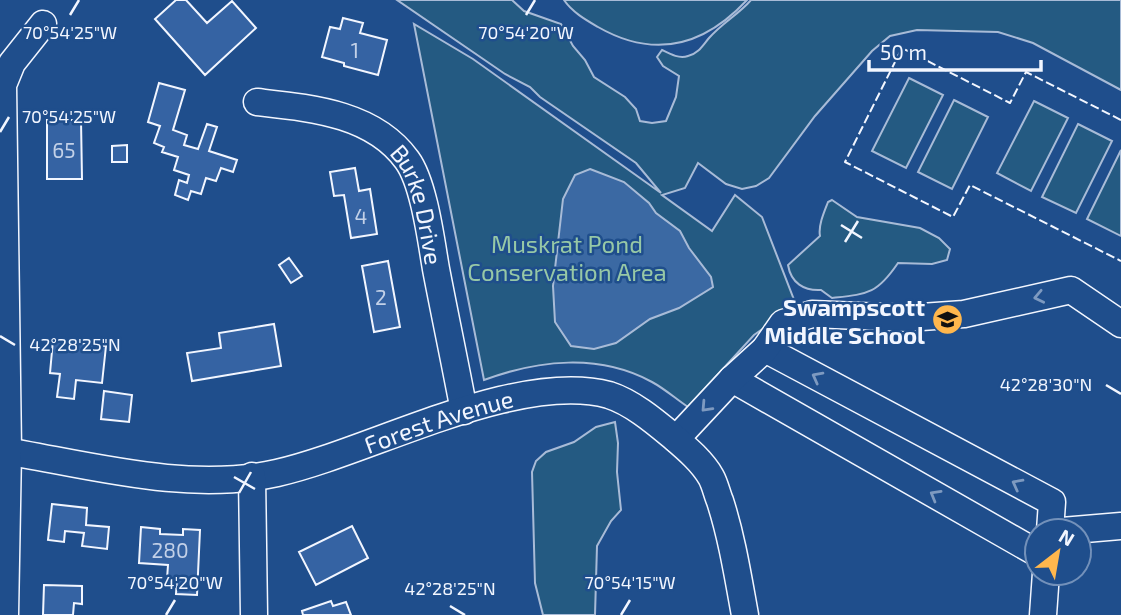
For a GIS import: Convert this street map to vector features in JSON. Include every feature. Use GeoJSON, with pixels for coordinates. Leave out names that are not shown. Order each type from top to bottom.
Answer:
{"type":"FeatureCollection","features":[{"type":"Feature","properties":{"kind":"street"},"geometry":{"type":"LineString","coordinates":[[5,615],[3,85],[12,62],[43,24]]}},
{"type":"Feature","properties":{"kind":"street","name":"Burke Drive"},"geometry":{"type":"LineString","coordinates":[[257,102],[315,109],[359,123],[380,135],[408,162],[418,184],[428,225],[464,411]]}},
{"type":"Feature","properties":{"kind":"street"},"geometry":{"type":"LineString","coordinates":[[676,439],[732,379],[765,349],[783,323],[812,314],[907,318],[964,314],[1071,290],[1121,324]]}},
{"type":"Feature","properties":{"kind":"street"},"geometry":{"type":"LineString","coordinates":[[765,349],[1052,502],[1051,517]]}},
{"type":"Feature","properties":{"kind":"street"},"geometry":{"type":"LineString","coordinates":[[732,379],[1023,545]]}},
{"type":"Feature","properties":{"kind":"street","name":"Forest Avenue"},"geometry":{"type":"LineString","coordinates":[[4,451],[163,477],[224,479],[277,473],[464,411],[538,393],[588,392],[610,396],[656,422],[712,477],[733,552],[745,615]]}},
{"type":"Feature","properties":{"kind":"street"},"geometry":{"type":"LineString","coordinates":[[252,476],[254,615]]}},
{"type":"Feature","properties":{"kind":"street"},"geometry":{"type":"LineString","coordinates":[[1093,528],[1121,526]]}},
{"type":"Feature","properties":{"kind":"street"},"geometry":{"type":"LineString","coordinates":[[1042,615],[1045,587]]}},
{"type":"Feature","properties":{"kind":"green space","name":"Muskrat Pond Conservation Area"},"geometry":{"type":"Polygon","coordinates":[[[397,0],[512,0],[524,11],[561,24],[594,77],[625,97],[636,109],[640,121],[652,123],[666,121],[676,97],[679,76],[663,66],[657,57],[662,50],[681,57],[695,53],[751,0],[1121,0],[1121,90],[1033,43],[998,32],[917,30],[890,36],[872,51],[815,116],[769,178],[756,186],[742,189],[726,184],[698,163],[685,188],[662,195],[712,231],[735,195],[762,217],[796,305],[754,335],[688,407],[657,385],[632,373],[590,363],[547,364],[484,380],[414,24],[473,59],[661,193],[636,163],[540,97],[530,87],[505,74],[397,0]]]}},
{"type":"Feature","properties":{"kind":"green space"},"geometry":{"type":"Polygon","coordinates":[[[564,0],[747,0],[731,16],[696,37],[658,45],[619,37],[598,27],[584,19],[564,0]]]}},
{"type":"Feature","properties":{"kind":"green space"},"geometry":{"type":"Polygon","coordinates":[[[909,78],[943,95],[906,168],[872,151],[909,78]]]}},
{"type":"Feature","properties":{"kind":"green space"},"geometry":{"type":"Polygon","coordinates":[[[954,100],[988,117],[952,189],[918,172],[954,100]]]}},
{"type":"Feature","properties":{"kind":"green space"},"geometry":{"type":"Polygon","coordinates":[[[1034,101],[1068,118],[1031,191],[997,173],[1034,101]]]}},
{"type":"Feature","properties":{"kind":"green space"},"geometry":{"type":"Polygon","coordinates":[[[1078,124],[1112,141],[1076,213],[1042,197],[1078,124]]]}},
{"type":"Feature","properties":{"kind":"green space"},"geometry":{"type":"Polygon","coordinates":[[[1121,150],[1121,236],[1087,219],[1121,150]]]}},
{"type":"Feature","properties":{"kind":"green space"},"geometry":{"type":"Polygon","coordinates":[[[832,200],[857,217],[920,228],[939,238],[950,249],[947,260],[932,264],[898,263],[877,287],[855,295],[832,298],[821,290],[799,285],[792,277],[788,265],[820,236],[823,215],[828,202],[832,200]]]}},
{"type":"Feature","properties":{"kind":"green space"},"geometry":{"type":"Polygon","coordinates":[[[615,422],[621,510],[611,521],[597,546],[595,615],[543,615],[535,583],[532,472],[536,461],[546,452],[574,442],[596,427],[615,422]]]}},
{"type":"Feature","properties":{"kind":"shaded area"},"geometry":{"type":"Polygon","coordinates":[[[590,169],[624,182],[649,203],[656,213],[680,231],[711,277],[713,287],[679,308],[650,319],[616,343],[594,349],[571,346],[555,322],[553,286],[563,199],[575,175],[590,169]]]}},
{"type":"Feature","properties":{"kind":"building"},"geometry":{"type":"Polygon","coordinates":[[[176,0],[186,0],[207,23],[232,1],[256,28],[205,75],[155,19],[176,0]]]}},
{"type":"Feature","properties":{"kind":"building"},"geometry":{"type":"Polygon","coordinates":[[[343,18],[363,23],[360,33],[387,40],[378,75],[322,57],[330,27],[340,29],[343,18]]]}},
{"type":"Feature","properties":{"kind":"building"},"geometry":{"type":"Polygon","coordinates":[[[159,83],[185,90],[173,130],[187,135],[184,145],[198,149],[207,124],[217,127],[209,151],[237,160],[233,172],[221,168],[216,181],[206,178],[201,194],[191,191],[188,200],[175,195],[179,180],[187,183],[189,175],[174,170],[178,157],[162,152],[164,147],[154,143],[160,126],[148,122],[159,83]]]}},
{"type":"Feature","properties":{"kind":"building"},"geometry":{"type":"Polygon","coordinates":[[[47,120],[81,120],[82,179],[47,179],[47,120]]]}},
{"type":"Feature","properties":{"kind":"building"},"geometry":{"type":"Polygon","coordinates":[[[127,145],[127,162],[112,162],[112,146],[127,145]]]}},
{"type":"Feature","properties":{"kind":"building"},"geometry":{"type":"Polygon","coordinates":[[[355,168],[359,191],[370,189],[377,234],[351,238],[344,195],[334,196],[330,172],[355,168]]]}},
{"type":"Feature","properties":{"kind":"building"},"geometry":{"type":"Polygon","coordinates":[[[289,258],[302,276],[291,283],[279,265],[289,258]]]}},
{"type":"Feature","properties":{"kind":"building"},"geometry":{"type":"Polygon","coordinates":[[[388,261],[400,327],[374,332],[362,266],[388,261]]]}},
{"type":"Feature","properties":{"kind":"building"},"geometry":{"type":"Polygon","coordinates":[[[274,324],[281,366],[192,381],[187,353],[221,348],[219,333],[274,324]]]}},
{"type":"Feature","properties":{"kind":"building"},"geometry":{"type":"Polygon","coordinates":[[[53,340],[106,346],[102,383],[76,380],[74,399],[57,397],[60,374],[50,373],[53,340]]]}},
{"type":"Feature","properties":{"kind":"building"},"geometry":{"type":"Polygon","coordinates":[[[104,391],[132,395],[129,422],[101,419],[104,391]]]}},
{"type":"Feature","properties":{"kind":"building"},"geometry":{"type":"Polygon","coordinates":[[[52,504],[87,508],[86,525],[109,527],[107,549],[82,546],[84,533],[65,531],[64,542],[48,540],[52,504]]]}},
{"type":"Feature","properties":{"kind":"building"},"geometry":{"type":"Polygon","coordinates":[[[352,526],[368,558],[316,585],[299,552],[352,526]]]}},
{"type":"Feature","properties":{"kind":"building"},"geometry":{"type":"Polygon","coordinates":[[[141,527],[160,529],[160,534],[183,535],[183,529],[200,530],[197,595],[176,594],[177,579],[167,579],[168,565],[139,563],[141,527]]]}},
{"type":"Feature","properties":{"kind":"building"},"geometry":{"type":"Polygon","coordinates":[[[44,585],[82,586],[82,604],[74,603],[73,615],[43,615],[44,585]]]}},
{"type":"Feature","properties":{"kind":"building"},"geometry":{"type":"Polygon","coordinates":[[[331,601],[333,606],[346,602],[351,615],[303,615],[302,611],[331,601]]]}},
{"type":"Feature","properties":{"kind":"fence"},"geometry":{"type":"LineString","coordinates":[[1121,120],[1026,72],[1010,103],[902,48],[845,162],[953,217],[970,185],[1121,261]]}},
{"type":"Feature","properties":{"kind":"place","name":"Swampscott Middle School"},"geometry":{"type":"Point","coordinates":[948,320]}}]}
